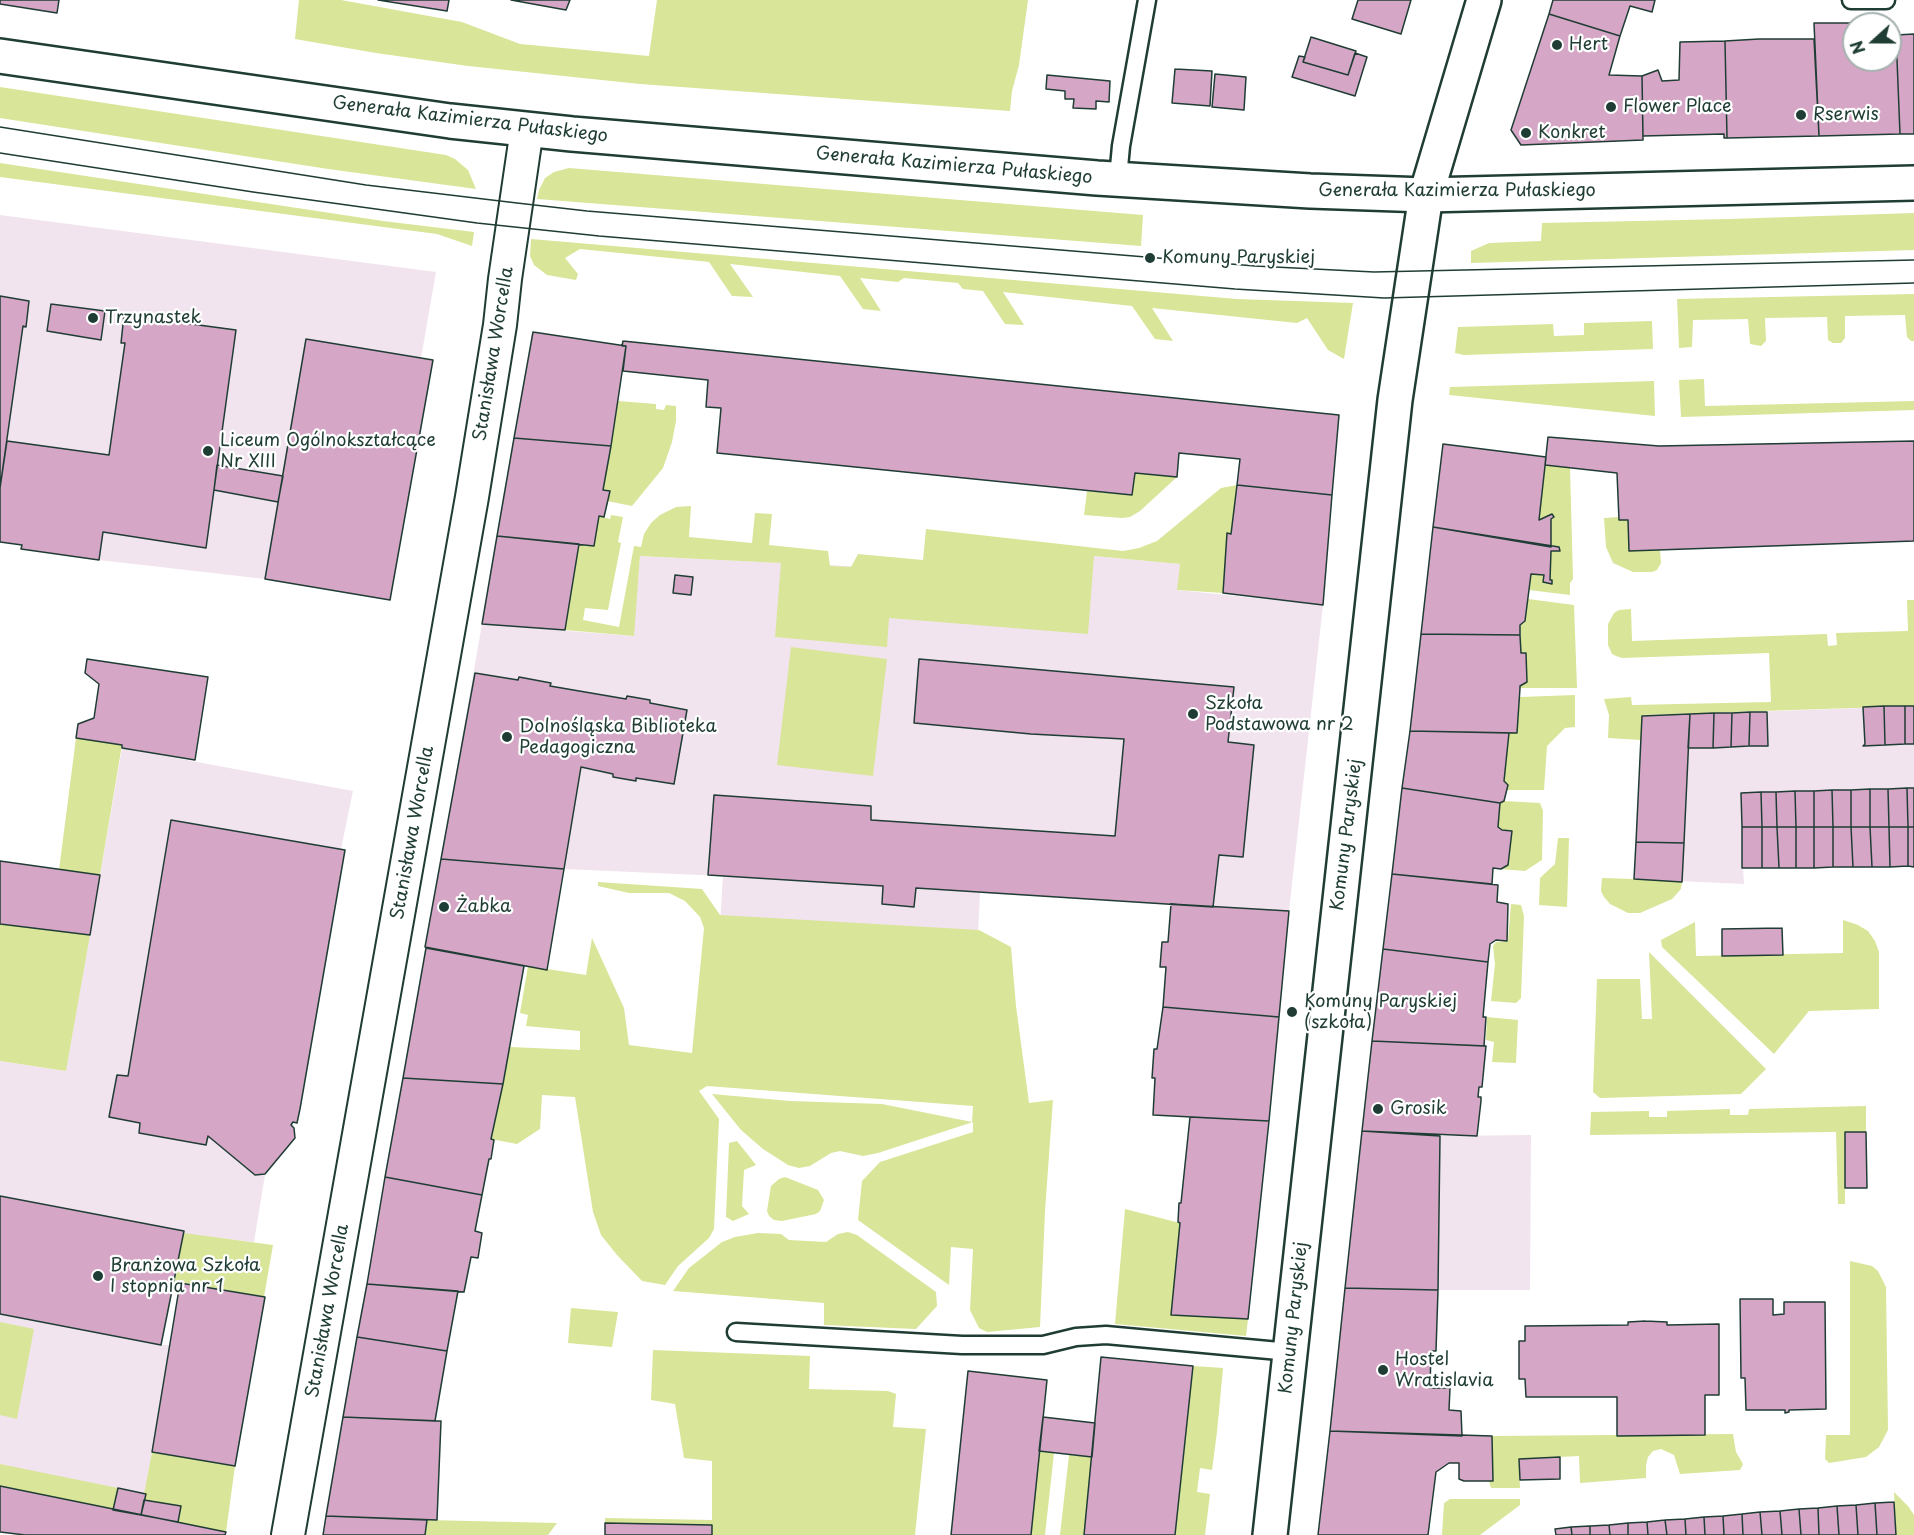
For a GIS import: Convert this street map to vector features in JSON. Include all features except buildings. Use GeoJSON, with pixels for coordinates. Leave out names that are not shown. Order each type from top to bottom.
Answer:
{"type":"FeatureCollection","features":[{"type":"Feature","properties":{"kind":"main road","name":"Komuny Paryskiej"},"geometry":{"type":"LineString","coordinates":[[1270,1535],[1395,400],[1426,195],[1484,0]]}},
{"type":"Feature","properties":{"kind":"main road","name":"Generała Kazimierza Pułaskiego"},"geometry":{"type":"LineString","coordinates":[[0,56],[450,121],[527,129],[1118,178],[1310,191],[1426,195],[1914,183]]}},
{"type":"Feature","properties":{"kind":"street","name":"Stanisława Worcella"},"geometry":{"type":"LineString","coordinates":[[288,1535],[472,497],[500,325],[527,129]]}},
{"type":"Feature","properties":{"kind":"lane"},"geometry":{"type":"LineString","coordinates":[[1118,178],[1120,147],[1147,0]]}},
{"type":"Feature","properties":{"kind":"lane"},"geometry":{"type":"LineString","coordinates":[[1851,0],[1887,0]]}},
{"type":"Feature","properties":{"kind":"lane"},"geometry":{"type":"LineString","coordinates":[[736,1332],[974,1345],[1044,1345],[1076,1336],[1106,1335],[1290,1352]]}},
{"type":"Feature","properties":{"kind":"shaded area","name":"Liceum Ogólnokształcące Nr XIII"},"geometry":{"type":"Polygon","coordinates":[[[0,215],[436,272],[421,358],[433,360],[390,600],[265,579],[21,549],[21,545],[0,542],[0,215]]]}},
{"type":"Feature","properties":{"kind":"shaded area"},"geometry":{"type":"Polygon","coordinates":[[[640,556],[929,570],[1094,556],[1180,564],[1178,590],[1323,605],[1289,911],[980,893],[970,1098],[712,1049],[723,876],[564,869],[441,859],[482,624],[633,636],[640,556]]]}},
{"type":"Feature","properties":{"kind":"shaded area"},"geometry":{"type":"Polygon","coordinates":[[[1914,706],[1914,867],[1743,868],[1744,884],[1634,879],[1642,716],[1914,706]]]}},
{"type":"Feature","properties":{"kind":"shaded area"},"geometry":{"type":"Polygon","coordinates":[[[122,748],[353,791],[341,849],[345,850],[300,1109],[297,1123],[293,1122],[291,1125],[294,1128],[295,1138],[265,1175],[254,1242],[184,1234],[161,1345],[170,1345],[141,1515],[0,1486],[0,1061],[66,1071],[122,748]]]}},
{"type":"Feature","properties":{"kind":"shaded area"},"geometry":{"type":"Polygon","coordinates":[[[1362,1131],[1440,1136],[1531,1135],[1530,1290],[1438,1290],[1362,1131]]]}},
{"type":"Feature","properties":{"kind":"green space"},"geometry":{"type":"Polygon","coordinates":[[[299,0],[341,0],[462,22],[520,44],[649,56],[657,0],[1028,0],[1010,111],[640,84],[468,66],[376,53],[295,39],[299,0]]]}},
{"type":"Feature","properties":{"kind":"green space"},"geometry":{"type":"Polygon","coordinates":[[[0,87],[446,155],[468,170],[476,189],[328,169],[0,118],[0,87]]]}},
{"type":"Feature","properties":{"kind":"green space"},"geometry":{"type":"Polygon","coordinates":[[[0,163],[383,221],[474,232],[472,246],[437,234],[0,177],[0,163]]]}},
{"type":"Feature","properties":{"kind":"green space"},"geometry":{"type":"Polygon","coordinates":[[[569,168],[1143,215],[1141,246],[537,199],[545,178],[554,172],[569,168]]]}},
{"type":"Feature","properties":{"kind":"green space"},"geometry":{"type":"Polygon","coordinates":[[[1914,213],[1914,250],[1471,263],[1471,251],[1489,243],[1541,241],[1542,223],[1914,213]]]}},
{"type":"Feature","properties":{"kind":"green space"},"geometry":{"type":"Polygon","coordinates":[[[531,239],[1237,299],[1353,303],[1344,359],[1328,350],[1307,318],[1297,323],[1152,308],[1173,341],[1155,339],[1132,306],[1003,292],[1024,325],[1005,324],[983,291],[963,289],[958,283],[904,278],[898,282],[860,278],[881,311],[863,309],[840,276],[730,264],[753,297],[732,296],[709,262],[580,249],[565,258],[578,274],[576,280],[547,275],[534,265],[530,256],[531,239]]]}},
{"type":"Feature","properties":{"kind":"green space"},"geometry":{"type":"Polygon","coordinates":[[[1914,294],[1914,341],[1907,337],[1905,315],[1845,316],[1845,338],[1841,343],[1828,340],[1827,317],[1765,318],[1766,341],[1761,346],[1750,344],[1748,319],[1693,320],[1692,347],[1679,348],[1677,299],[1914,294]]]}},
{"type":"Feature","properties":{"kind":"green space"},"geometry":{"type":"Polygon","coordinates":[[[1652,321],[1653,349],[1464,355],[1455,353],[1458,327],[1553,324],[1554,336],[1584,335],[1584,323],[1652,321]]]}},
{"type":"Feature","properties":{"kind":"green space"},"geometry":{"type":"Polygon","coordinates":[[[1704,379],[1705,406],[1914,401],[1914,410],[1681,417],[1679,380],[1704,379]]]}},
{"type":"Feature","properties":{"kind":"green space"},"geometry":{"type":"Polygon","coordinates":[[[1654,381],[1655,416],[1449,395],[1450,387],[1654,381]]]}},
{"type":"Feature","properties":{"kind":"green space"},"geometry":{"type":"Polygon","coordinates":[[[618,401],[656,404],[656,409],[664,410],[666,405],[676,406],[672,442],[663,468],[632,506],[607,501],[609,491],[603,490],[618,401]]]}},
{"type":"Feature","properties":{"kind":"green space"},"geometry":{"type":"Polygon","coordinates":[[[1545,465],[1570,468],[1573,579],[1570,583],[1570,595],[1529,590],[1531,574],[1544,575],[1544,582],[1552,584],[1550,580],[1551,551],[1559,551],[1551,547],[1551,519],[1554,517],[1552,514],[1539,520],[1545,465]]]}},
{"type":"Feature","properties":{"kind":"green space"},"geometry":{"type":"Polygon","coordinates":[[[1135,473],[1177,477],[1140,511],[1130,517],[1084,515],[1087,491],[1132,495],[1135,473]]]}},
{"type":"Feature","properties":{"kind":"green space"},"geometry":{"type":"Polygon","coordinates":[[[1237,485],[1231,534],[1227,534],[1223,593],[1177,590],[1180,564],[1094,556],[1088,634],[889,618],[887,647],[775,637],[781,563],[640,556],[634,636],[565,630],[579,544],[594,545],[599,516],[610,519],[611,515],[623,517],[618,542],[621,543],[608,610],[585,608],[583,620],[619,627],[634,546],[641,547],[644,534],[651,523],[660,515],[676,507],[691,506],[689,537],[752,543],[755,513],[772,514],[769,545],[828,551],[830,566],[851,567],[858,554],[923,560],[926,529],[1123,551],[1139,548],[1157,541],[1221,488],[1237,485]]]}},
{"type":"Feature","properties":{"kind":"green space"},"geometry":{"type":"Polygon","coordinates":[[[1619,517],[1619,520],[1628,520],[1629,550],[1660,549],[1661,563],[1657,570],[1633,572],[1613,563],[1606,547],[1604,518],[1619,517]]]}},
{"type":"Feature","properties":{"kind":"green space"},"geometry":{"type":"Polygon","coordinates":[[[1528,599],[1574,605],[1577,688],[1520,688],[1527,682],[1521,653],[1520,625],[1528,599]]]}},
{"type":"Feature","properties":{"kind":"green space"},"geometry":{"type":"Polygon","coordinates":[[[1907,600],[1914,600],[1914,706],[1642,715],[1641,740],[1608,738],[1609,715],[1604,699],[1631,697],[1632,705],[1771,702],[1769,653],[1622,658],[1612,654],[1608,645],[1608,624],[1614,613],[1619,610],[1631,609],[1632,641],[1827,634],[1828,646],[1837,645],[1836,633],[1908,631],[1907,600]]]}},
{"type":"Feature","properties":{"kind":"green space"},"geometry":{"type":"Polygon","coordinates":[[[791,647],[887,659],[873,776],[777,765],[791,647]]]}},
{"type":"Feature","properties":{"kind":"green space"},"geometry":{"type":"Polygon","coordinates":[[[1575,695],[1575,727],[1565,728],[1547,746],[1544,790],[1507,790],[1504,781],[1509,733],[1517,733],[1520,697],[1575,695]]]}},
{"type":"Feature","properties":{"kind":"green space"},"geometry":{"type":"Polygon","coordinates":[[[76,738],[122,745],[100,875],[59,870],[76,738]]]}},
{"type":"Feature","properties":{"kind":"green space"},"geometry":{"type":"Polygon","coordinates":[[[1504,801],[1540,803],[1543,811],[1542,860],[1525,871],[1501,869],[1502,830],[1498,827],[1500,803],[1504,801]]]}},
{"type":"Feature","properties":{"kind":"green space"},"geometry":{"type":"Polygon","coordinates":[[[1558,838],[1569,838],[1567,907],[1539,905],[1540,878],[1555,864],[1558,838]]]}},
{"type":"Feature","properties":{"kind":"green space"},"geometry":{"type":"Polygon","coordinates":[[[1602,878],[1682,882],[1681,889],[1672,899],[1640,913],[1628,913],[1610,904],[1604,897],[1601,891],[1602,878]]]}},
{"type":"Feature","properties":{"kind":"green space"},"geometry":{"type":"Polygon","coordinates":[[[598,882],[702,889],[720,915],[979,930],[1011,947],[1029,1103],[1053,1100],[1040,1327],[987,1332],[979,1328],[970,1310],[973,1249],[951,1247],[949,1285],[858,1220],[862,1181],[880,1162],[973,1132],[973,1122],[878,1153],[863,1156],[840,1151],[831,1153],[810,1166],[799,1168],[788,1165],[763,1149],[741,1130],[712,1094],[790,1101],[882,1104],[972,1122],[973,1106],[707,1086],[699,1091],[719,1119],[714,1229],[709,1238],[678,1266],[665,1285],[642,1281],[601,1235],[593,1212],[575,1097],[542,1095],[540,1129],[517,1144],[491,1139],[510,1047],[580,1050],[580,1031],[526,1026],[528,1015],[520,1013],[528,966],[586,975],[592,938],[624,1008],[629,1045],[692,1053],[704,928],[700,917],[685,901],[669,893],[629,893],[598,886],[598,882]]]}},
{"type":"Feature","properties":{"kind":"green space"},"geometry":{"type":"Polygon","coordinates":[[[1511,904],[1521,905],[1524,916],[1521,998],[1516,1003],[1491,1001],[1495,964],[1493,946],[1496,942],[1508,941],[1511,904]]]}},
{"type":"Feature","properties":{"kind":"green space"},"geometry":{"type":"Polygon","coordinates":[[[1843,920],[1868,931],[1875,941],[1879,952],[1879,1009],[1809,1011],[1774,1054],[1662,947],[1661,940],[1695,922],[1696,956],[1843,953],[1843,920]]]}},
{"type":"Feature","properties":{"kind":"green space"},"geometry":{"type":"Polygon","coordinates":[[[0,924],[90,935],[66,1071],[0,1061],[0,924]]]}},
{"type":"Feature","properties":{"kind":"green space"},"geometry":{"type":"Polygon","coordinates":[[[1649,952],[1766,1069],[1741,1094],[1600,1098],[1593,1092],[1597,979],[1640,979],[1642,1019],[1652,1019],[1649,952]]]}},
{"type":"Feature","properties":{"kind":"green space"},"geometry":{"type":"Polygon","coordinates":[[[1487,1017],[1518,1020],[1516,1063],[1492,1062],[1494,1042],[1486,1040],[1487,1017]]]}},
{"type":"Feature","properties":{"kind":"green space"},"geometry":{"type":"Polygon","coordinates":[[[1866,1106],[1866,1132],[1845,1133],[1845,1204],[1838,1204],[1836,1132],[1590,1135],[1591,1112],[1649,1111],[1649,1117],[1667,1117],[1667,1111],[1730,1109],[1730,1115],[1748,1115],[1749,1109],[1866,1106]]]}},
{"type":"Feature","properties":{"kind":"green space"},"geometry":{"type":"Polygon","coordinates":[[[737,1141],[756,1165],[744,1170],[742,1206],[749,1214],[733,1221],[726,1217],[729,1143],[737,1141]]]}},
{"type":"Feature","properties":{"kind":"green space"},"geometry":{"type":"Polygon","coordinates":[[[785,1177],[818,1190],[824,1200],[820,1211],[816,1214],[782,1221],[774,1220],[769,1216],[767,1211],[771,1186],[785,1177]]]}},
{"type":"Feature","properties":{"kind":"green space"},"geometry":{"type":"Polygon","coordinates":[[[1125,1209],[1180,1223],[1172,1315],[1248,1319],[1246,1336],[1115,1324],[1125,1209]]]}},
{"type":"Feature","properties":{"kind":"green space"},"geometry":{"type":"Polygon","coordinates":[[[848,1232],[857,1235],[936,1292],[937,1306],[916,1329],[824,1325],[824,1303],[673,1291],[689,1268],[722,1242],[735,1237],[758,1233],[781,1234],[789,1240],[826,1242],[838,1234],[848,1232]]]}},
{"type":"Feature","properties":{"kind":"green space"},"geometry":{"type":"Polygon","coordinates":[[[184,1233],[273,1245],[264,1297],[174,1281],[184,1233]]]}},
{"type":"Feature","properties":{"kind":"green space"},"geometry":{"type":"Polygon","coordinates":[[[1850,1261],[1872,1266],[1878,1271],[1886,1287],[1888,1430],[1879,1447],[1866,1457],[1829,1463],[1825,1459],[1826,1435],[1850,1435],[1850,1261]]]}},
{"type":"Feature","properties":{"kind":"green space"},"geometry":{"type":"Polygon","coordinates":[[[571,1308],[618,1312],[612,1347],[568,1343],[571,1308]]]}},
{"type":"Feature","properties":{"kind":"green space"},"geometry":{"type":"Polygon","coordinates":[[[0,1322],[34,1329],[17,1419],[0,1415],[0,1322]]]}},
{"type":"Feature","properties":{"kind":"green space"},"geometry":{"type":"Polygon","coordinates":[[[653,1350],[810,1356],[809,1389],[888,1391],[896,1394],[893,1427],[926,1429],[915,1535],[712,1535],[712,1525],[605,1523],[605,1518],[712,1520],[712,1461],[684,1458],[675,1404],[651,1400],[653,1350]]]}},
{"type":"Feature","properties":{"kind":"green space"},"geometry":{"type":"Polygon","coordinates":[[[1193,1366],[1223,1368],[1217,1432],[1212,1470],[1200,1468],[1197,1492],[1210,1494],[1205,1535],[1175,1535],[1193,1366]]]}},
{"type":"Feature","properties":{"kind":"green space"},"geometry":{"type":"Polygon","coordinates":[[[1733,1434],[1736,1452],[1743,1464],[1740,1470],[1680,1474],[1674,1455],[1661,1449],[1653,1451],[1648,1457],[1646,1478],[1580,1483],[1579,1456],[1519,1459],[1520,1488],[1491,1488],[1489,1481],[1492,1436],[1733,1434]]]}},
{"type":"Feature","properties":{"kind":"green space"},"geometry":{"type":"Polygon","coordinates":[[[1039,1451],[1054,1453],[1045,1535],[1031,1535],[1039,1451]]]}},
{"type":"Feature","properties":{"kind":"green space"},"geometry":{"type":"Polygon","coordinates":[[[152,1452],[235,1466],[226,1532],[178,1522],[181,1506],[144,1500],[152,1452]]]}},
{"type":"Feature","properties":{"kind":"green space"},"geometry":{"type":"Polygon","coordinates":[[[1069,1455],[1092,1457],[1084,1535],[1060,1535],[1069,1455]]]}},
{"type":"Feature","properties":{"kind":"green space"},"geometry":{"type":"Polygon","coordinates":[[[0,1464],[118,1488],[113,1510],[0,1486],[0,1464]]]}},
{"type":"Feature","properties":{"kind":"green space"},"geometry":{"type":"Polygon","coordinates":[[[1894,1492],[1914,1515],[1914,1535],[1896,1535],[1894,1492]]]}},
{"type":"Feature","properties":{"kind":"green space"},"geometry":{"type":"Polygon","coordinates":[[[1450,1499],[1520,1499],[1520,1505],[1480,1535],[1442,1535],[1444,1503],[1450,1499]]]}},
{"type":"Feature","properties":{"kind":"green space"},"geometry":{"type":"Polygon","coordinates":[[[427,1520],[557,1523],[548,1535],[425,1535],[427,1520]]]}},
{"type":"Feature","properties":{"kind":"tram line"},"geometry":{"type":"LineString","coordinates":[[0,127],[366,185],[587,211],[1255,266],[1374,272],[1914,260]]}},
{"type":"Feature","properties":{"kind":"tram line"},"geometry":{"type":"LineString","coordinates":[[0,153],[253,192],[477,223],[599,236],[1235,289],[1384,298],[1914,283]]}},
{"type":"Feature","properties":{"kind":"place","name":"Hert"},"geometry":{"type":"Point","coordinates":[1557,45]}},
{"type":"Feature","properties":{"kind":"place","name":"Flower Place"},"geometry":{"type":"Point","coordinates":[1611,107]}},
{"type":"Feature","properties":{"kind":"place","name":"Rserwis"},"geometry":{"type":"Point","coordinates":[1801,115]}},
{"type":"Feature","properties":{"kind":"place","name":"Konkret"},"geometry":{"type":"Point","coordinates":[1526,133]}},
{"type":"Feature","properties":{"kind":"place","name":"Komuny Paryskiej"},"geometry":{"type":"Point","coordinates":[1150,258]}},
{"type":"Feature","properties":{"kind":"place","name":"Trzynastek"},"geometry":{"type":"Point","coordinates":[93,318]}},
{"type":"Feature","properties":{"kind":"place","name":"Liceum Ogólnokształcące Nr XIII"},"geometry":{"type":"Point","coordinates":[208,451]}},
{"type":"Feature","properties":{"kind":"place","name":"Szkoła Podstawowa nr 2"},"geometry":{"type":"Point","coordinates":[1193,714]}},
{"type":"Feature","properties":{"kind":"place","name":"Dolnośląska Biblioteka Pedagogiczna"},"geometry":{"type":"Point","coordinates":[507,737]}},
{"type":"Feature","properties":{"kind":"place","name":"Żabka"},"geometry":{"type":"Point","coordinates":[444,907]}},
{"type":"Feature","properties":{"kind":"place","name":"Komuny Paryskiej (szkoła)"},"geometry":{"type":"Point","coordinates":[1292,1012]}},
{"type":"Feature","properties":{"kind":"place","name":"Grosik"},"geometry":{"type":"Point","coordinates":[1378,1109]}},
{"type":"Feature","properties":{"kind":"place","name":"Branżowa Szkoła I stopnia nr 1"},"geometry":{"type":"Point","coordinates":[98,1276]}},
{"type":"Feature","properties":{"kind":"place","name":"Hostel Wratislavia"},"geometry":{"type":"Point","coordinates":[1383,1370]}}]}
